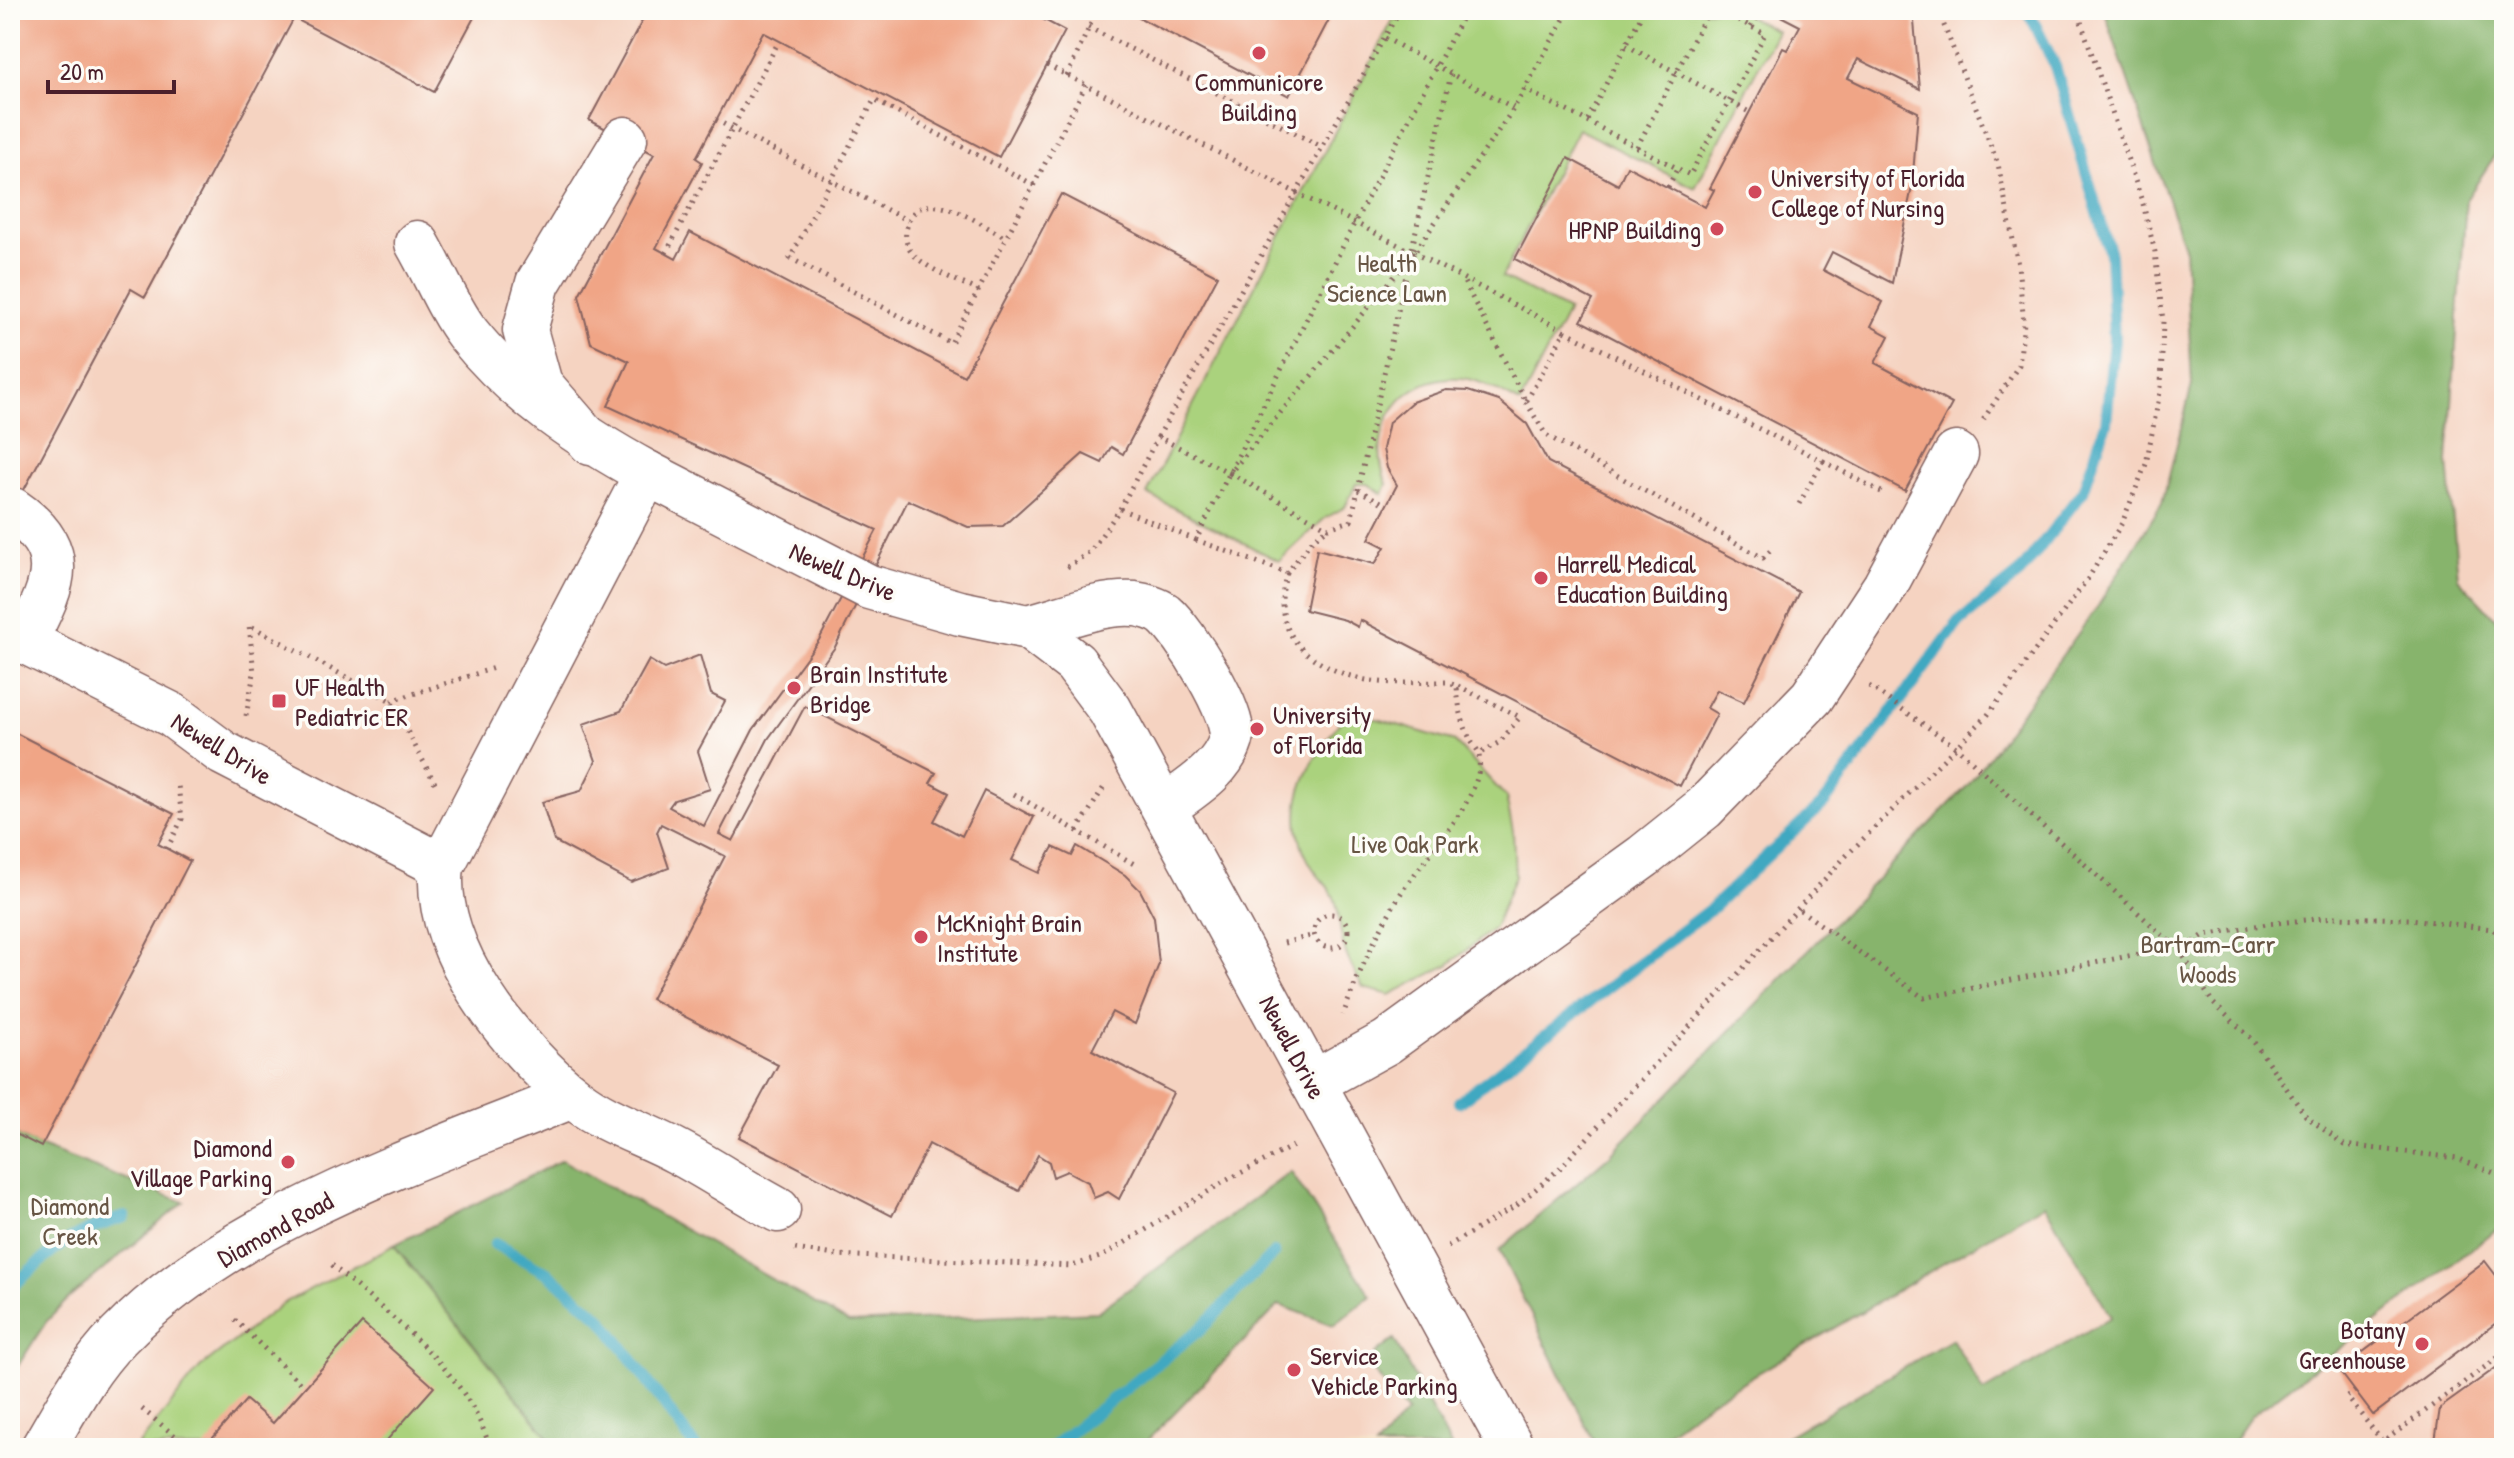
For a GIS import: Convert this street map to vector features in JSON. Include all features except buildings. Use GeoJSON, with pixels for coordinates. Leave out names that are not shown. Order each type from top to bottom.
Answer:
{"type":"FeatureCollection","features":[{"type":"Feature","properties":{"kind":"street"},"geometry":{"type":"LineString","coordinates":[[591,443],[540,384],[525,330],[538,283],[625,139]]}},
{"type":"Feature","properties":{"kind":"street"},"geometry":{"type":"LineString","coordinates":[[417,243],[467,333],[522,390],[591,443]]}},
{"type":"Feature","properties":{"kind":"street","name":"Newell Drive"},"geometry":{"type":"LineString","coordinates":[[591,443],[845,578],[960,613],[1028,627],[1075,663],[1110,710],[1512,1448]]}},
{"type":"Feature","properties":{"kind":"street"},"geometry":{"type":"LineString","coordinates":[[1313,1083],[1387,1042],[1644,856],[1704,808],[1812,697],[1885,586],[1956,454]]}},
{"type":"Feature","properties":{"kind":"street"},"geometry":{"type":"LineString","coordinates":[[647,473],[442,866],[439,887],[449,935],[466,969],[531,1057],[572,1096],[597,1113],[679,1152],[784,1229]]}},
{"type":"Feature","properties":{"kind":"street"},"geometry":{"type":"LineString","coordinates":[[13,510],[37,527],[53,561],[51,590],[17,638]]}},
{"type":"Feature","properties":{"kind":"street"},"geometry":{"type":"LineString","coordinates":[[1028,627],[1115,605],[1137,604],[1162,612],[1183,633],[1228,714],[1233,736],[1225,756],[1207,777],[1164,808]]}},
{"type":"Feature","properties":{"kind":"street","name":"Newell Drive"},"geometry":{"type":"LineString","coordinates":[[17,638],[172,715],[223,753],[442,866]]}},
{"type":"Feature","properties":{"kind":"street","name":"Diamond Road"},"geometry":{"type":"LineString","coordinates":[[43,1448],[80,1384],[118,1337],[164,1296],[229,1252],[301,1209],[572,1096]]}},
{"type":"Feature","properties":{"kind":"path"},"geometry":{"type":"LineString","coordinates":[[1067,76],[1097,10]]}},
{"type":"Feature","properties":{"kind":"path"},"geometry":{"type":"LineString","coordinates":[[1067,567],[1090,552],[1120,509],[1400,10]]}},
{"type":"Feature","properties":{"kind":"path"},"geometry":{"type":"LineString","coordinates":[[1196,540],[1355,222],[1466,10]]}},
{"type":"Feature","properties":{"kind":"path"},"geometry":{"type":"LineString","coordinates":[[1230,473],[1414,253],[1514,108],[1569,10]]}},
{"type":"Feature","properties":{"kind":"path"},"geometry":{"type":"LineString","coordinates":[[1587,121],[1644,10]]}},
{"type":"Feature","properties":{"kind":"path"},"geometry":{"type":"LineString","coordinates":[[1637,147],[1709,10]]}},
{"type":"Feature","properties":{"kind":"path"},"geometry":{"type":"LineString","coordinates":[[1524,89],[1690,175],[1765,34],[1719,10]]}},
{"type":"Feature","properties":{"kind":"path"},"geometry":{"type":"LineString","coordinates":[[1751,27],[1761,10]]}},
{"type":"Feature","properties":{"kind":"path"},"geometry":{"type":"LineString","coordinates":[[1938,10],[1998,164],[2018,265],[2024,323],[2019,365],[1956,454]]}},
{"type":"Feature","properties":{"kind":"path"},"geometry":{"type":"LineString","coordinates":[[1445,1247],[1516,1206],[1559,1169],[1871,830],[1987,716],[2089,577],[2122,523],[2146,464],[2161,387],[2163,321],[2155,252],[2135,178],[2077,10]]}},
{"type":"Feature","properties":{"kind":"path"},"geometry":{"type":"LineString","coordinates":[[1088,27],[1322,147]]}},
{"type":"Feature","properties":{"kind":"path"},"geometry":{"type":"LineString","coordinates":[[1385,38],[1514,108]]}},
{"type":"Feature","properties":{"kind":"path"},"geometry":{"type":"LineString","coordinates":[[666,253],[779,41]]}},
{"type":"Feature","properties":{"kind":"path"},"geometry":{"type":"LineString","coordinates":[[1626,45],[1749,112]]}},
{"type":"Feature","properties":{"kind":"path"},"geometry":{"type":"LineString","coordinates":[[1047,65],[1891,497]]}},
{"type":"Feature","properties":{"kind":"path"},"geometry":{"type":"LineString","coordinates":[[1451,74],[1414,253],[1351,521],[1328,528],[1313,539],[1287,573],[1281,592],[1281,611],[1296,643],[1311,657],[1367,680],[1446,682],[1520,717],[1500,742],[1480,753]]}},
{"type":"Feature","properties":{"kind":"path"},"geometry":{"type":"LineString","coordinates":[[1034,185],[874,100],[790,258],[951,343],[979,291],[1086,85]]}},
{"type":"Feature","properties":{"kind":"path"},"geometry":{"type":"LineString","coordinates":[[716,120],[908,221]]}},
{"type":"Feature","properties":{"kind":"path"},"geometry":{"type":"LineString","coordinates":[[1668,187],[1677,169]]}},
{"type":"Feature","properties":{"kind":"path"},"geometry":{"type":"LineString","coordinates":[[979,291],[916,258],[906,241],[908,221],[923,207],[942,205],[1006,238]]}},
{"type":"Feature","properties":{"kind":"path"},"geometry":{"type":"LineString","coordinates":[[1462,278],[1546,435],[1763,558],[1772,549]]}},
{"type":"Feature","properties":{"kind":"path"},"geometry":{"type":"LineString","coordinates":[[1526,402],[1565,331]]}},
{"type":"Feature","properties":{"kind":"path"},"geometry":{"type":"LineString","coordinates":[[1158,437],[1328,528]]}},
{"type":"Feature","properties":{"kind":"path"},"geometry":{"type":"LineString","coordinates":[[1799,504],[1823,461]]}},
{"type":"Feature","properties":{"kind":"path"},"geometry":{"type":"LineString","coordinates":[[1358,490],[1387,505]]}},
{"type":"Feature","properties":{"kind":"path"},"geometry":{"type":"LineString","coordinates":[[1120,509],[1287,573]]}},
{"type":"Feature","properties":{"kind":"path"},"geometry":{"type":"LineString","coordinates":[[246,716],[254,673],[249,625],[391,701],[436,785]]}},
{"type":"Feature","properties":{"kind":"path"},"geometry":{"type":"LineString","coordinates":[[391,701],[510,664]]}},
{"type":"Feature","properties":{"kind":"path"},"geometry":{"type":"LineString","coordinates":[[1856,676],[1956,747],[2180,951],[2213,1003],[2251,1038],[2306,1116],[2344,1145],[2457,1158],[2504,1177]]}},
{"type":"Feature","properties":{"kind":"path"},"geometry":{"type":"LineString","coordinates":[[1340,1021],[1360,969],[1400,895],[1457,822],[1476,777],[1480,753],[1465,728],[1458,706],[1457,686]]}},
{"type":"Feature","properties":{"kind":"path"},"geometry":{"type":"LineString","coordinates":[[1077,831],[1107,783]]}},
{"type":"Feature","properties":{"kind":"path"},"geometry":{"type":"LineString","coordinates":[[167,849],[182,819],[178,785]]}},
{"type":"Feature","properties":{"kind":"path"},"geometry":{"type":"LineString","coordinates":[[1014,794],[1134,864]]}},
{"type":"Feature","properties":{"kind":"path"},"geometry":{"type":"LineString","coordinates":[[1800,910],[1924,998],[2143,953],[2168,940]]}},
{"type":"Feature","properties":{"kind":"path"},"geometry":{"type":"LineString","coordinates":[[1328,914],[1344,919],[1348,929],[1343,944],[1332,949],[1320,945],[1314,935],[1316,924],[1328,914]]}},
{"type":"Feature","properties":{"kind":"path"},"geometry":{"type":"LineString","coordinates":[[2180,951],[2204,935],[2334,917],[2410,919],[2493,929],[2504,940]]}},
{"type":"Feature","properties":{"kind":"path"},"geometry":{"type":"LineString","coordinates":[[1282,943],[1314,935]]}},
{"type":"Feature","properties":{"kind":"path"},"geometry":{"type":"LineString","coordinates":[[784,1229],[850,1256],[1072,1266],[1103,1256],[1227,1180],[1295,1145]]}},
{"type":"Feature","properties":{"kind":"path"},"geometry":{"type":"LineString","coordinates":[[332,1265],[446,1369],[477,1412],[490,1448]]}},
{"type":"Feature","properties":{"kind":"path"},"geometry":{"type":"LineString","coordinates":[[235,1320],[305,1388]]}},
{"type":"Feature","properties":{"kind":"path"},"geometry":{"type":"LineString","coordinates":[[2355,1391],[2347,1397],[2383,1445],[2504,1353]]}},
{"type":"Feature","properties":{"kind":"path"},"geometry":{"type":"LineString","coordinates":[[142,1409],[190,1448]]}},
{"type":"Feature","properties":{"kind":"shaded area","name":"University of Florida"},"geometry":{"type":"Polygon","coordinates":[[[10,10],[2504,10],[2504,1448],[10,1448],[10,10]]]}},
{"type":"Feature","properties":{"kind":"green space","name":"Health Science Lawn"},"geometry":{"type":"Polygon","coordinates":[[[1398,10],[1736,10],[1777,31],[1695,188],[1578,129],[1502,277],[1568,311],[1520,403],[1485,384],[1462,378],[1441,379],[1422,385],[1406,395],[1385,425],[1381,464],[1387,484],[1383,494],[1368,484],[1356,484],[1345,507],[1324,519],[1279,561],[1147,494],[1398,10]]]}},
{"type":"Feature","properties":{"kind":"green space","name":"Bartram-Carr Woods"},"geometry":{"type":"Polygon","coordinates":[[[2104,10],[2504,10],[2504,141],[2466,200],[2448,462],[2458,578],[2504,628],[2504,1239],[2496,1230],[2251,1416],[2229,1448],[1782,1448],[1784,1438],[1952,1339],[1984,1392],[2111,1317],[2044,1204],[1709,1402],[1646,1448],[1597,1448],[1499,1250],[1609,1156],[1969,784],[2098,606],[2162,503],[2192,385],[2185,250],[2104,10]]]}},
{"type":"Feature","properties":{"kind":"green space","name":"Live Oak Park"},"geometry":{"type":"Polygon","coordinates":[[[1343,718],[1378,719],[1455,742],[1506,797],[1513,831],[1515,875],[1494,928],[1448,965],[1390,995],[1363,988],[1344,949],[1333,895],[1314,870],[1303,849],[1298,829],[1297,809],[1308,771],[1343,718]]]}},
{"type":"Feature","properties":{"kind":"green space","name":"Diamond Creek"},"geometry":{"type":"Polygon","coordinates":[[[10,1131],[41,1147],[184,1202],[68,1299],[46,1322],[10,1378],[10,1131]]]}},
{"type":"Feature","properties":{"kind":"green space"},"geometry":{"type":"Polygon","coordinates":[[[562,1160],[849,1323],[1097,1312],[1291,1172],[1371,1296],[1334,1325],[1279,1305],[1140,1448],[557,1448],[394,1245],[562,1160]]]}},
{"type":"Feature","properties":{"kind":"green space"},"geometry":{"type":"Polygon","coordinates":[[[394,1245],[557,1448],[136,1448],[200,1368],[282,1304],[394,1245]]]}},
{"type":"Feature","properties":{"kind":"green space"},"geometry":{"type":"Polygon","coordinates":[[[1394,1339],[1452,1448],[1375,1448],[1407,1412],[1372,1369],[1375,1354],[1394,1339]]]}},
{"type":"Feature","properties":{"kind":"waterway"},"geometry":{"type":"LineString","coordinates":[[1459,1102],[1713,907],[1825,802],[1958,623],[2020,573],[2083,491],[2106,423],[2114,340],[2110,254],[2055,66],[2028,10]]}},
{"type":"Feature","properties":{"kind":"waterway"},"geometry":{"type":"LineString","coordinates":[[10,1289],[62,1245],[125,1217]]}},
{"type":"Feature","properties":{"kind":"waterway"},"geometry":{"type":"LineString","coordinates":[[495,1244],[549,1274],[602,1319],[696,1448]]}},
{"type":"Feature","properties":{"kind":"waterway"},"geometry":{"type":"LineString","coordinates":[[1051,1448],[1203,1327],[1274,1253]]}},
{"type":"Feature","properties":{"kind":"place","name":"Communicore Building"},"geometry":{"type":"Point","coordinates":[1259,53]}},
{"type":"Feature","properties":{"kind":"place","name":"University of Florida College of Nursing"},"geometry":{"type":"Point","coordinates":[1755,192]}},
{"type":"Feature","properties":{"kind":"place","name":"HPNP Building"},"geometry":{"type":"Point","coordinates":[1717,229]}},
{"type":"Feature","properties":{"kind":"place","name":"Harrell Medical Education Building"},"geometry":{"type":"Point","coordinates":[1541,578]}},
{"type":"Feature","properties":{"kind":"place","name":"Brain Institute Bridge"},"geometry":{"type":"Point","coordinates":[794,688]}},
{"type":"Feature","properties":{"kind":"place","name":"UF Health Pediatric ER"},"geometry":{"type":"Point","coordinates":[279,701]}},
{"type":"Feature","properties":{"kind":"place","name":"University of Florida"},"geometry":{"type":"Point","coordinates":[1257,729]}},
{"type":"Feature","properties":{"kind":"place","name":"McKnight Brain Institute"},"geometry":{"type":"Point","coordinates":[921,937]}},
{"type":"Feature","properties":{"kind":"place","name":"Diamond Village Parking"},"geometry":{"type":"Point","coordinates":[288,1162]}},
{"type":"Feature","properties":{"kind":"place","name":"Botany Greenhouse"},"geometry":{"type":"Point","coordinates":[2422,1344]}},
{"type":"Feature","properties":{"kind":"place","name":"Service Vehicle Parking"},"geometry":{"type":"Point","coordinates":[1294,1370]}}]}
